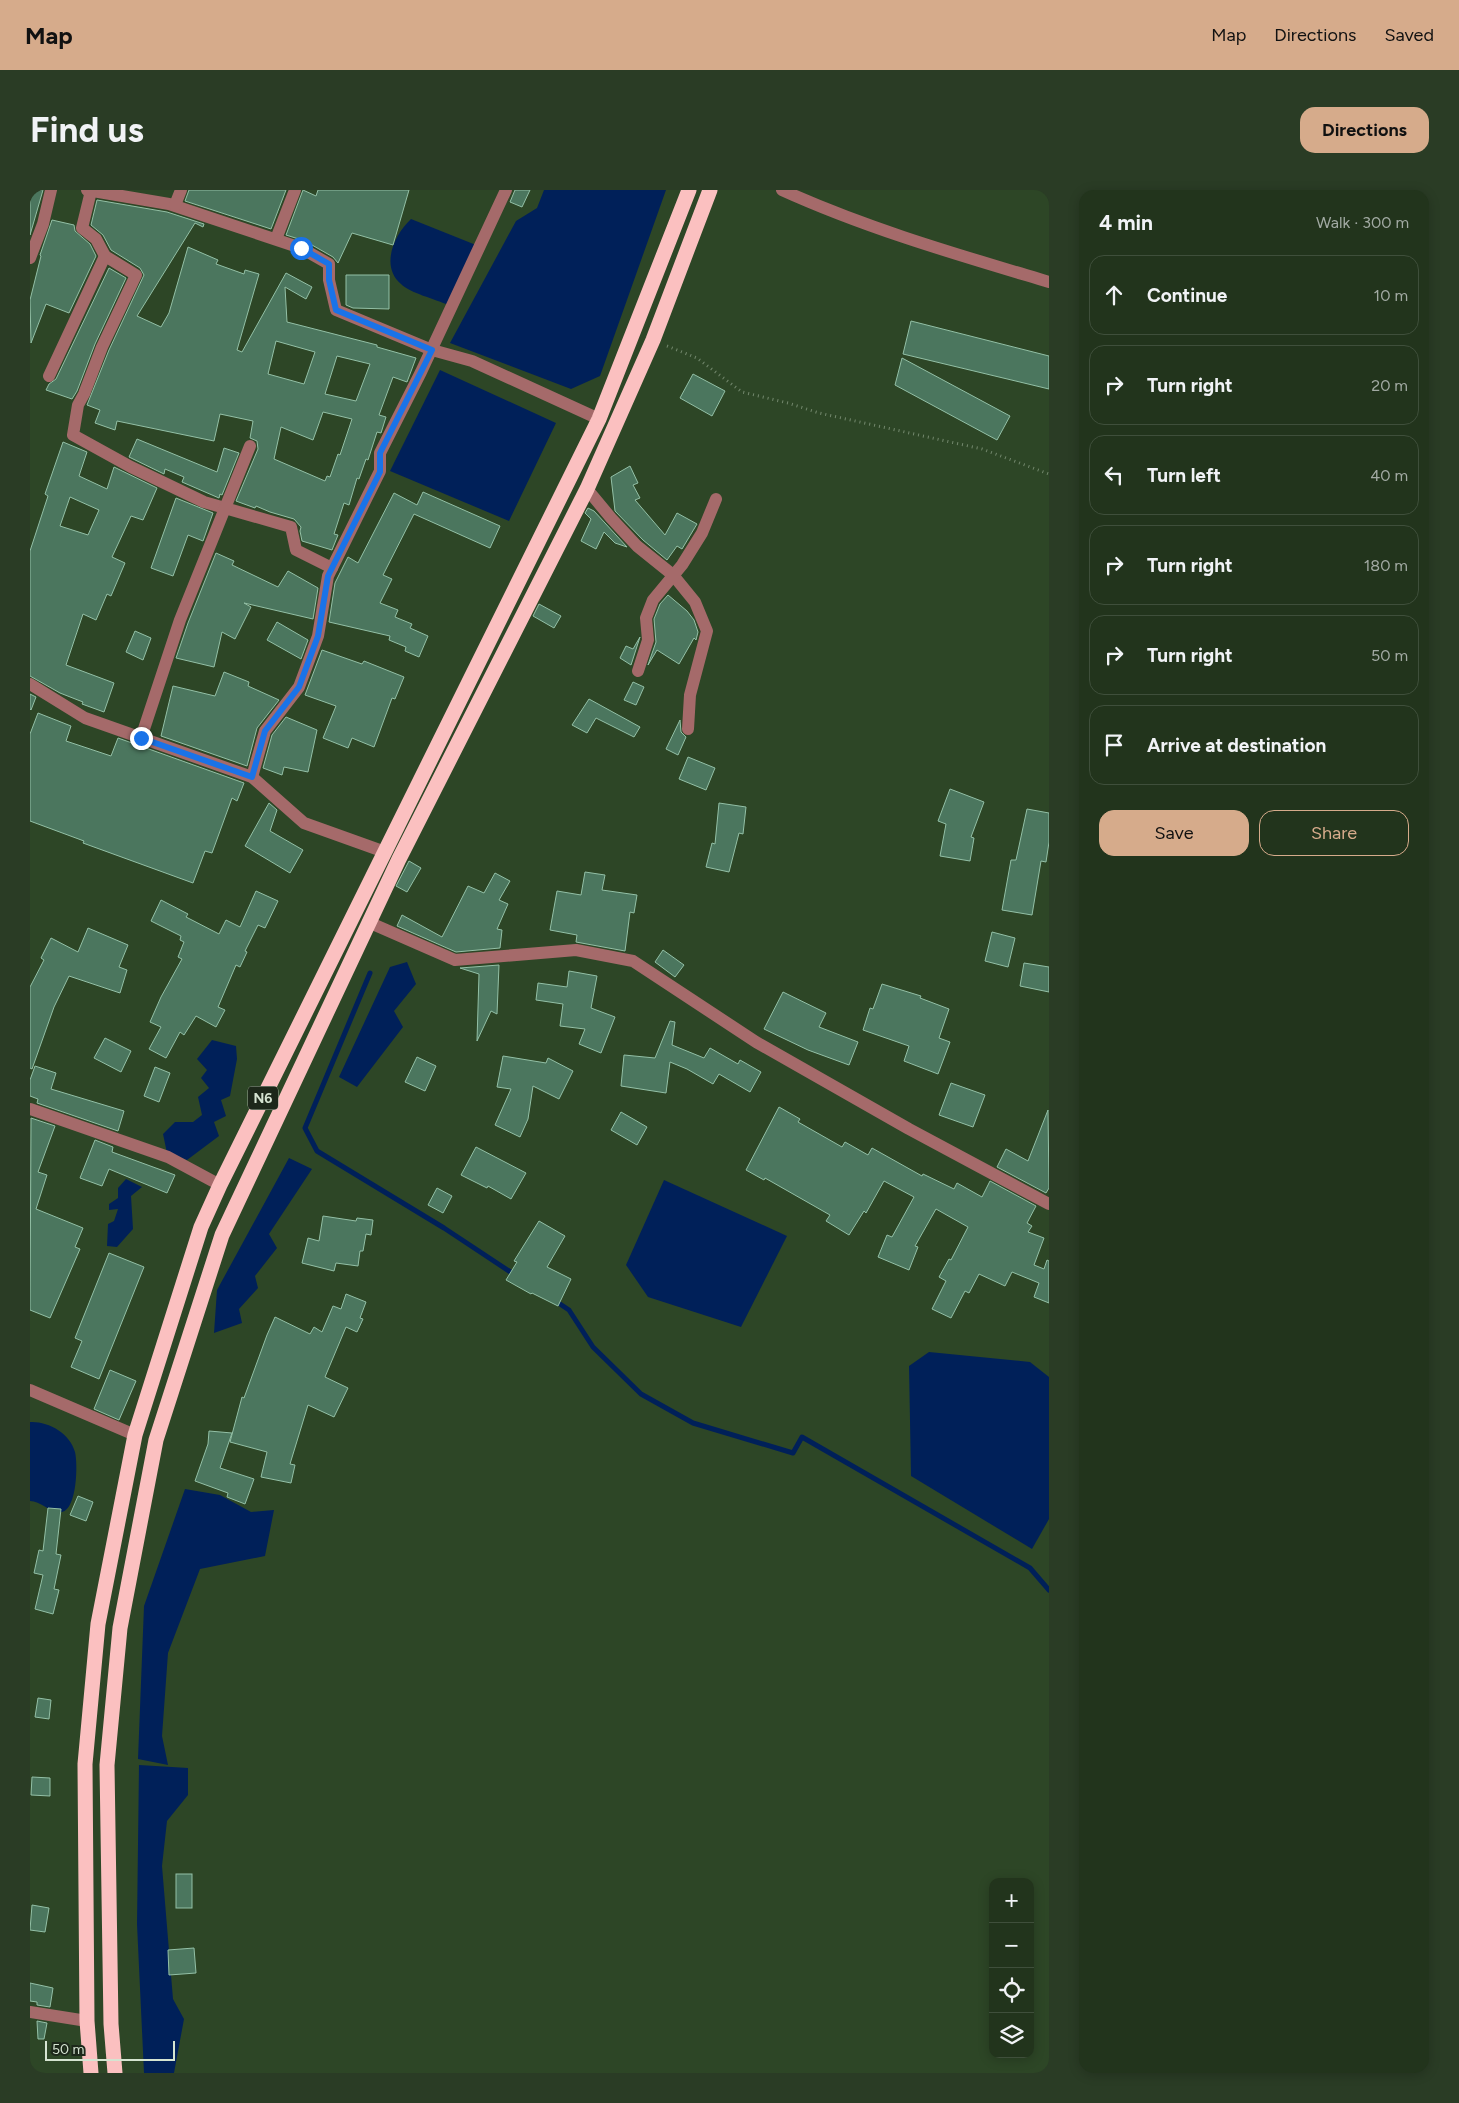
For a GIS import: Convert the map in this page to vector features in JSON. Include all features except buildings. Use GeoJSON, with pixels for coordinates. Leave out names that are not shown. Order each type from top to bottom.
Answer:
{"type":"FeatureCollection","features":[{"type":"Feature","properties":{"kind":"highway","name":"N6"},"geometry":{"type":"LineString","coordinates":[[91,2073],[87,2021],[86,1764],[98,1624],[135,1434],[201,1227],[220,1185],[599,419],[688,190]]}},
{"type":"Feature","properties":{"kind":"highway","name":"N6"},"geometry":{"type":"LineString","coordinates":[[115,2073],[111,2024],[108,1765],[120,1628],[156,1440],[222,1235],[368,922],[587,488],[653,340],[710,190]]}},
{"type":"Feature","properties":{"kind":"street"},"geometry":{"type":"LineString","coordinates":[[30,258],[43,224],[51,190]]}},
{"type":"Feature","properties":{"kind":"street"},"geometry":{"type":"LineString","coordinates":[[175,206],[181,190]]}},
{"type":"Feature","properties":{"kind":"street"},"geometry":{"type":"LineString","coordinates":[[276,239],[295,190]]}},
{"type":"Feature","properties":{"kind":"street"},"geometry":{"type":"LineString","coordinates":[[252,777],[265,731],[299,687],[318,636],[328,576],[380,472],[380,453],[432,350],[506,190]]}},
{"type":"Feature","properties":{"kind":"street"},"geometry":{"type":"LineString","coordinates":[[782,190],[836,213],[976,260],[1049,282]]}},
{"type":"Feature","properties":{"kind":"street"},"geometry":{"type":"LineString","coordinates":[[332,568],[296,550],[291,527],[204,502],[131,467],[73,435],[78,405],[102,347],[136,275],[105,256],[96,239],[82,228],[89,191],[175,206],[301,248],[329,264],[329,280],[336,310],[432,350],[472,361],[599,419]]}},
{"type":"Feature","properties":{"kind":"street"},"geometry":{"type":"LineString","coordinates":[[49,376],[105,256]]}},
{"type":"Feature","properties":{"kind":"street"},"geometry":{"type":"LineString","coordinates":[[141,738],[180,620],[250,446]]}},
{"type":"Feature","properties":{"kind":"street"},"geometry":{"type":"LineString","coordinates":[[587,488],[637,546],[673,575],[695,602],[707,631],[690,695],[688,729]]}},
{"type":"Feature","properties":{"kind":"street"},"geometry":{"type":"LineString","coordinates":[[638,671],[648,640],[646,618],[653,600],[682,564],[702,533],[716,499]]}},
{"type":"Feature","properties":{"kind":"street"},"geometry":{"type":"LineString","coordinates":[[30,684],[85,718],[252,777],[304,823],[385,852]]}},
{"type":"Feature","properties":{"kind":"street"},"geometry":{"type":"LineString","coordinates":[[368,922],[455,960],[576,950],[633,961],[756,1042],[900,1124],[1049,1204]]}},
{"type":"Feature","properties":{"kind":"street"},"geometry":{"type":"LineString","coordinates":[[30,1109],[168,1157],[220,1185]]}},
{"type":"Feature","properties":{"kind":"street"},"geometry":{"type":"LineString","coordinates":[[30,1390],[135,1434]]}},
{"type":"Feature","properties":{"kind":"street"},"geometry":{"type":"LineString","coordinates":[[30,2012],[87,2021]]}},
{"type":"Feature","properties":{"kind":"path"},"geometry":{"type":"LineString","coordinates":[[653,340],[697,358],[742,392],[819,413],[982,448],[1049,474]]}},
{"type":"Feature","properties":{"kind":"water"},"geometry":{"type":"Polygon","coordinates":[[[544,190],[666,190],[600,376],[571,389],[450,343],[516,221],[537,208],[544,190]]]}},
{"type":"Feature","properties":{"kind":"water"},"geometry":{"type":"Polygon","coordinates":[[[411,219],[476,245],[448,305],[405,287],[395,277],[391,268],[390,260],[395,242],[399,233],[411,219]]]}},
{"type":"Feature","properties":{"kind":"water"},"geometry":{"type":"Polygon","coordinates":[[[440,370],[556,423],[509,521],[390,471],[440,370]]]}},
{"type":"Feature","properties":{"kind":"water"},"geometry":{"type":"Polygon","coordinates":[[[407,962],[416,984],[394,1011],[403,1027],[357,1087],[339,1077],[390,967],[407,962]]]}},
{"type":"Feature","properties":{"kind":"water"},"geometry":{"type":"Polygon","coordinates":[[[212,1040],[236,1046],[237,1059],[230,1096],[221,1100],[226,1116],[214,1122],[219,1136],[187,1160],[167,1153],[163,1134],[175,1122],[193,1122],[202,1115],[198,1097],[209,1088],[201,1078],[207,1070],[197,1059],[212,1040]]]}},
{"type":"Feature","properties":{"kind":"water"},"geometry":{"type":"Polygon","coordinates":[[[289,1158],[312,1169],[269,1234],[277,1248],[255,1276],[258,1288],[239,1309],[242,1323],[214,1333],[217,1290],[289,1158]]]}},
{"type":"Feature","properties":{"kind":"water"},"geometry":{"type":"Polygon","coordinates":[[[126,1179],[142,1187],[131,1196],[133,1229],[117,1247],[107,1246],[108,1224],[114,1221],[118,1209],[109,1210],[109,1204],[118,1198],[118,1188],[126,1179]]]}},
{"type":"Feature","properties":{"kind":"water"},"geometry":{"type":"Polygon","coordinates":[[[664,1180],[787,1236],[741,1327],[648,1297],[626,1265],[664,1180]]]}},
{"type":"Feature","properties":{"kind":"water"},"geometry":{"type":"Polygon","coordinates":[[[929,1352],[1030,1362],[1049,1377],[1049,1519],[1032,1549],[911,1476],[909,1366],[929,1352]]]}},
{"type":"Feature","properties":{"kind":"water"},"geometry":{"type":"Polygon","coordinates":[[[30,1422],[51,1426],[63,1434],[75,1452],[76,1475],[73,1495],[71,1503],[62,1512],[54,1511],[30,1501],[30,1422]]]}},
{"type":"Feature","properties":{"kind":"water"},"geometry":{"type":"Polygon","coordinates":[[[185,1489],[220,1495],[251,1512],[274,1510],[265,1556],[200,1569],[168,1653],[162,1736],[168,1765],[138,1759],[144,1606],[185,1489]]]}},
{"type":"Feature","properties":{"kind":"water"},"geometry":{"type":"Polygon","coordinates":[[[139,1765],[188,1768],[188,1795],[167,1821],[162,1866],[173,1999],[184,2019],[174,2073],[144,2073],[137,1924],[139,1765]]]}},
{"type":"Feature","properties":{"kind":"waterway"},"geometry":{"type":"LineString","coordinates":[[370,973],[305,1128],[317,1151],[444,1228],[515,1275]]}},
{"type":"Feature","properties":{"kind":"waterway"},"geometry":{"type":"LineString","coordinates":[[554,1300],[569,1310],[593,1347],[641,1394],[693,1423],[793,1453],[802,1437],[1030,1568],[1049,1590]]}},
{"type":"Feature","properties":{"kind":"route"},"geometry":{"type":"LineString","coordinates":[[141,738],[252,777],[265,731],[299,687],[318,636],[328,576],[380,472],[380,453],[432,350],[336,310],[329,280],[329,264],[301,248]]}}]}
